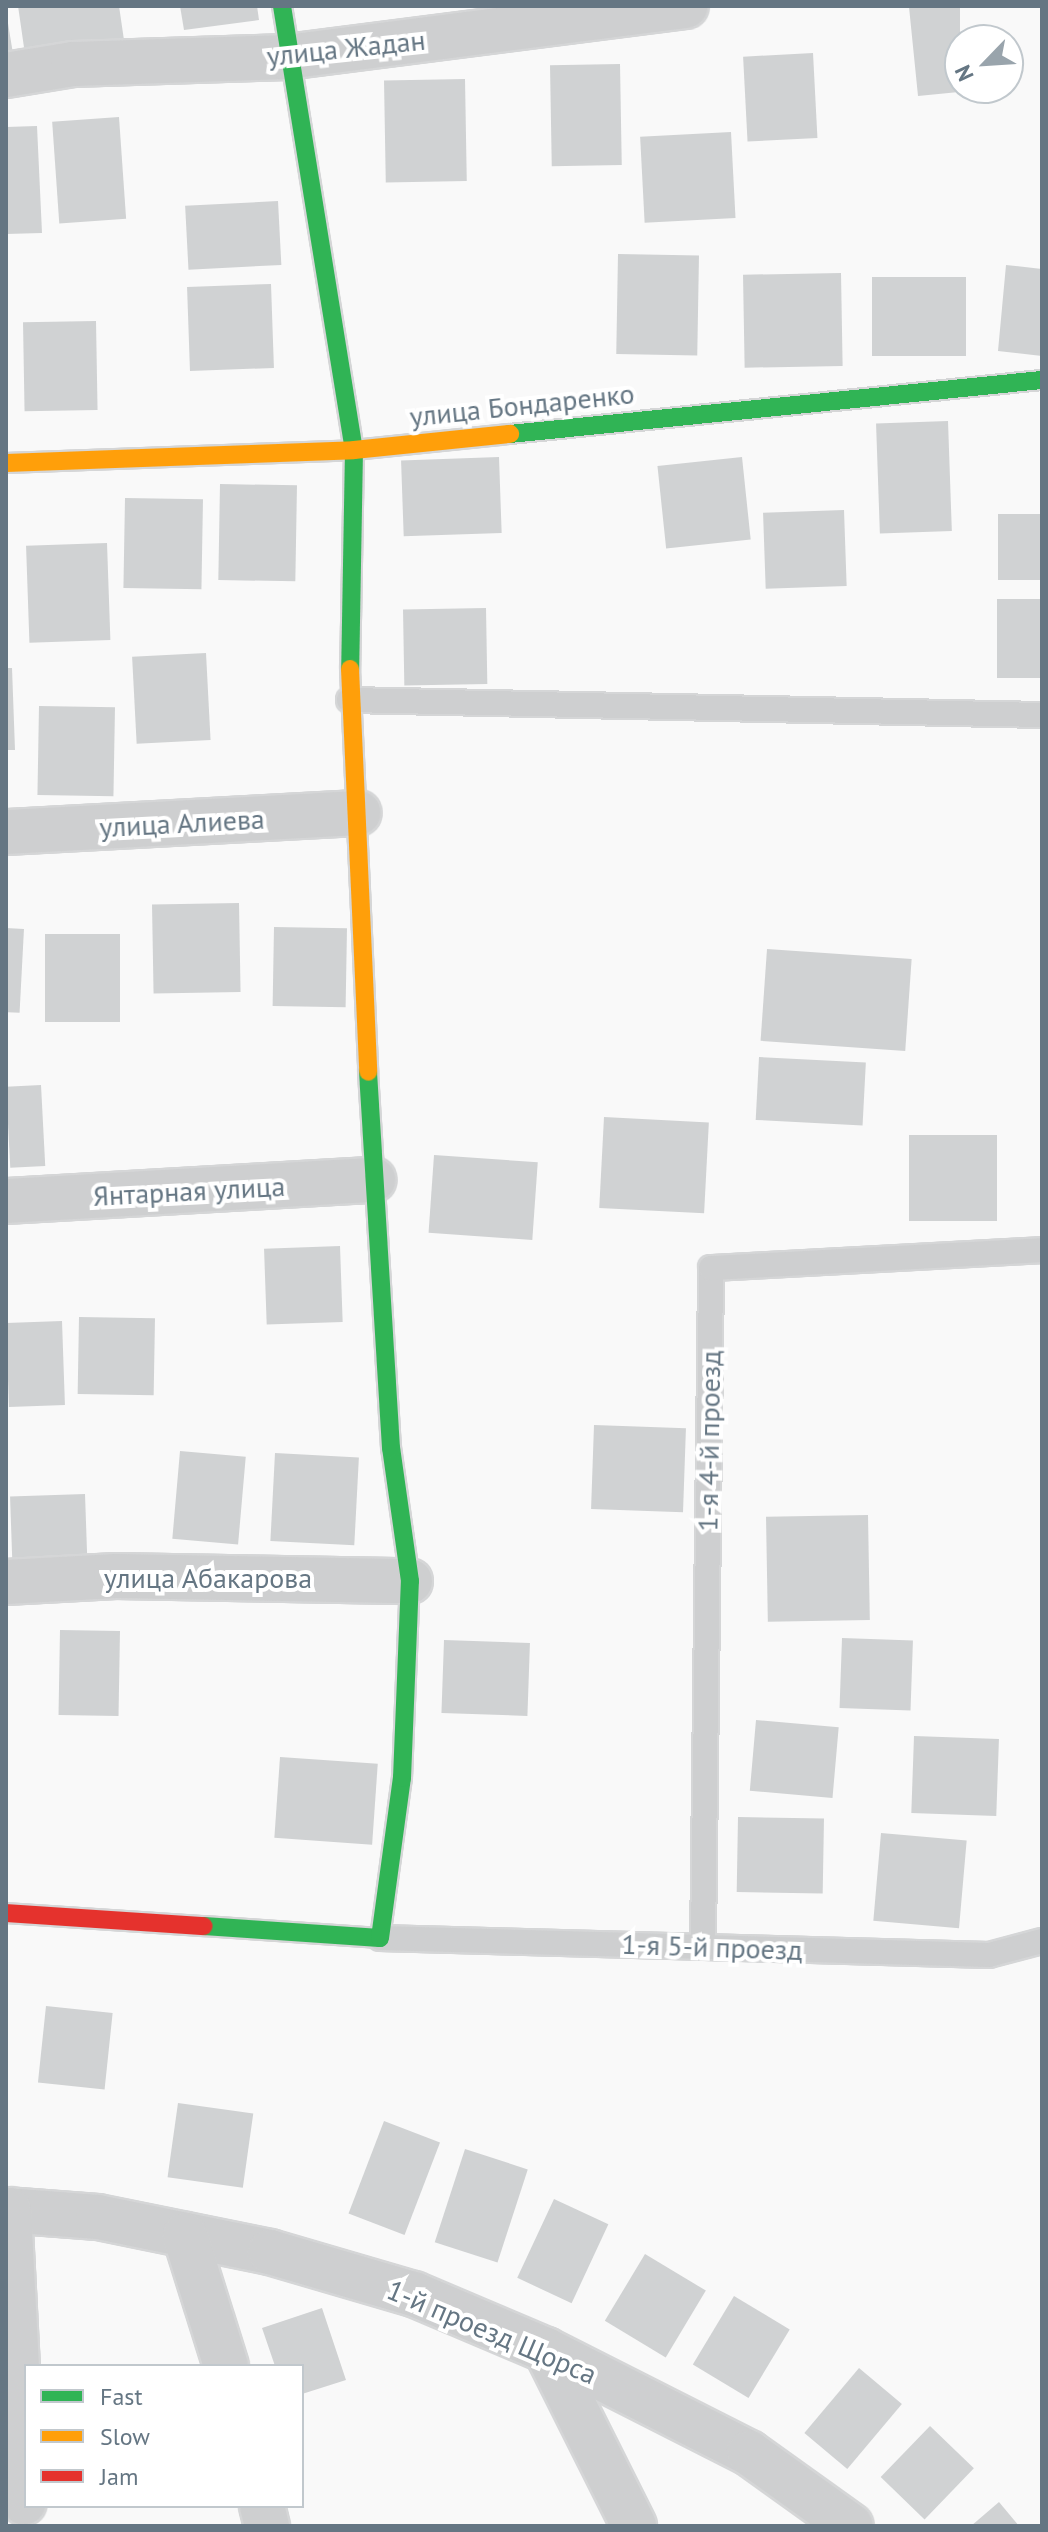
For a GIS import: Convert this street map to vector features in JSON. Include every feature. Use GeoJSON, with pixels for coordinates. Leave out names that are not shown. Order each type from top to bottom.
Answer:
{"type":"FeatureCollection","features":[{"type":"Feature","properties":{"kind":"street"},"geometry":{"type":"LineString","coordinates":[[6,1913],[380,1938],[402,1778],[410,1581],[391,1448],[373,1180],[358,813],[349,700],[354,450],[287,57],[282,6]]}},
{"type":"Feature","properties":{"kind":"street","name":"улица Жадан"},"geometry":{"type":"LineString","coordinates":[[6,75],[73,64],[287,57],[686,6]]}},
{"type":"Feature","properties":{"kind":"street","name":"улица Бондаренко"},"geometry":{"type":"LineString","coordinates":[[6,463],[354,450],[1042,380]]}},
{"type":"Feature","properties":{"kind":"street","name":"улица Алиева"},"geometry":{"type":"LineString","coordinates":[[6,832],[358,813]]}},
{"type":"Feature","properties":{"kind":"street","name":"Янтарная улица"},"geometry":{"type":"LineString","coordinates":[[6,1201],[373,1180]]}},
{"type":"Feature","properties":{"kind":"street","name":"улица Абакарова"},"geometry":{"type":"LineString","coordinates":[[6,1582],[116,1576],[410,1581]]}},
{"type":"Feature","properties":{"kind":"street"},"geometry":{"type":"LineString","coordinates":[[8,2210],[24,2503]]}},
{"type":"Feature","properties":{"kind":"street","name":"1-й проезд Щорса"},"geometry":{"type":"LineString","coordinates":[[8,2210],[98,2217],[185,2235],[414,2294],[546,2350],[749,2453],[851,2526]]}},
{"type":"Feature","properties":{"kind":"street"},"geometry":{"type":"LineString","coordinates":[[185,2235],[225,2364]]}},
{"type":"Feature","properties":{"kind":"street"},"geometry":{"type":"LineString","coordinates":[[546,2350],[634,2526]]}},
{"type":"Feature","properties":{"kind":"lane"},"geometry":{"type":"LineString","coordinates":[[349,700],[1042,715]]}},
{"type":"Feature","properties":{"kind":"lane","name":"1-я 4-й проезд"},"geometry":{"type":"LineString","coordinates":[[703,1946],[711,1268],[1042,1250]]}},
{"type":"Feature","properties":{"kind":"lane","name":"1-я 5-й проезд"},"geometry":{"type":"LineString","coordinates":[[380,1938],[989,1955],[1042,1941]]}},
{"type":"Feature","properties":{"kind":"building"},"geometry":{"type":"Polygon","coordinates":[[[18,6],[119,6],[125,47],[26,61],[18,6]]]}},
{"type":"Feature","properties":{"kind":"building"},"geometry":{"type":"Polygon","coordinates":[[[180,6],[257,6],[259,20],[184,30],[180,6]]]}},
{"type":"Feature","properties":{"kind":"building"},"geometry":{"type":"Polygon","coordinates":[[[960,6],[960,24],[944,24],[944,93],[918,96],[909,7],[960,6]]]}},
{"type":"Feature","properties":{"kind":"building"},"geometry":{"type":"Polygon","coordinates":[[[6,11],[15,66],[6,67],[6,11]]]}},
{"type":"Feature","properties":{"kind":"building"},"geometry":{"type":"Polygon","coordinates":[[[813,53],[817,138],[748,142],[743,57],[813,53]]]}},
{"type":"Feature","properties":{"kind":"building"},"geometry":{"type":"Polygon","coordinates":[[[620,64],[622,165],[552,166],[550,65],[620,64]]]}},
{"type":"Feature","properties":{"kind":"building"},"geometry":{"type":"Polygon","coordinates":[[[465,79],[467,181],[386,182],[384,80],[465,79]]]}},
{"type":"Feature","properties":{"kind":"building"},"geometry":{"type":"Polygon","coordinates":[[[119,117],[126,219],[59,223],[52,122],[119,117]]]}},
{"type":"Feature","properties":{"kind":"building"},"geometry":{"type":"Polygon","coordinates":[[[37,126],[42,233],[6,234],[6,127],[37,126]]]}},
{"type":"Feature","properties":{"kind":"building"},"geometry":{"type":"Polygon","coordinates":[[[731,132],[736,218],[645,223],[640,137],[731,132]]]}},
{"type":"Feature","properties":{"kind":"building"},"geometry":{"type":"Polygon","coordinates":[[[278,201],[281,265],[188,270],[185,206],[278,201]]]}},
{"type":"Feature","properties":{"kind":"building"},"geometry":{"type":"Polygon","coordinates":[[[618,254],[699,255],[697,355],[616,354],[618,254]]]}},
{"type":"Feature","properties":{"kind":"building"},"geometry":{"type":"Polygon","coordinates":[[[1006,265],[1042,269],[1042,356],[998,351],[1006,265]]]}},
{"type":"Feature","properties":{"kind":"building"},"geometry":{"type":"Polygon","coordinates":[[[841,273],[843,366],[745,368],[743,275],[841,273]]]}},
{"type":"Feature","properties":{"kind":"building"},"geometry":{"type":"Polygon","coordinates":[[[872,277],[966,277],[966,356],[872,356],[872,277]]]}},
{"type":"Feature","properties":{"kind":"building"},"geometry":{"type":"Polygon","coordinates":[[[271,284],[274,368],[190,371],[187,287],[271,284]]]}},
{"type":"Feature","properties":{"kind":"building"},"geometry":{"type":"Polygon","coordinates":[[[96,321],[98,410],[25,411],[23,322],[96,321]]]}},
{"type":"Feature","properties":{"kind":"building"},"geometry":{"type":"Polygon","coordinates":[[[948,421],[952,531],[880,533],[876,424],[948,421]]]}},
{"type":"Feature","properties":{"kind":"building"},"geometry":{"type":"Polygon","coordinates":[[[499,457],[502,533],[404,536],[401,460],[499,457]]]}},
{"type":"Feature","properties":{"kind":"building"},"geometry":{"type":"Polygon","coordinates":[[[742,457],[751,540],[666,548],[657,466],[742,457]]]}},
{"type":"Feature","properties":{"kind":"building"},"geometry":{"type":"Polygon","coordinates":[[[220,484],[297,485],[295,581],[218,580],[220,484]]]}},
{"type":"Feature","properties":{"kind":"building"},"geometry":{"type":"Polygon","coordinates":[[[125,498],[203,499],[201,589],[123,588],[125,498]]]}},
{"type":"Feature","properties":{"kind":"building"},"geometry":{"type":"Polygon","coordinates":[[[844,510],[847,586],[766,589],[763,513],[844,510]]]}},
{"type":"Feature","properties":{"kind":"building"},"geometry":{"type":"Polygon","coordinates":[[[998,514],[1042,514],[1042,580],[998,580],[998,514]]]}},
{"type":"Feature","properties":{"kind":"building"},"geometry":{"type":"Polygon","coordinates":[[[107,543],[110,640],[29,643],[26,546],[107,543]]]}},
{"type":"Feature","properties":{"kind":"building"},"geometry":{"type":"Polygon","coordinates":[[[997,599],[1042,599],[1042,678],[997,678],[997,599]]]}},
{"type":"Feature","properties":{"kind":"building"},"geometry":{"type":"Polygon","coordinates":[[[486,608],[487,684],[404,685],[403,609],[486,608]]]}},
{"type":"Feature","properties":{"kind":"building"},"geometry":{"type":"Polygon","coordinates":[[[206,653],[211,740],[137,744],[132,657],[206,653]]]}},
{"type":"Feature","properties":{"kind":"building"},"geometry":{"type":"Polygon","coordinates":[[[6,668],[12,668],[15,750],[6,750],[6,668]]]}},
{"type":"Feature","properties":{"kind":"building"},"geometry":{"type":"Polygon","coordinates":[[[39,706],[115,707],[113,796],[37,795],[39,706]]]}},
{"type":"Feature","properties":{"kind":"building"},"geometry":{"type":"Polygon","coordinates":[[[239,903],[241,992],[154,994],[152,905],[239,903]]]}},
{"type":"Feature","properties":{"kind":"building"},"geometry":{"type":"Polygon","coordinates":[[[274,927],[347,928],[346,1007],[273,1006],[274,927]]]}},
{"type":"Feature","properties":{"kind":"building"},"geometry":{"type":"Polygon","coordinates":[[[6,928],[24,929],[20,1013],[6,1012],[6,928]]]}},
{"type":"Feature","properties":{"kind":"building"},"geometry":{"type":"Polygon","coordinates":[[[45,934],[120,934],[120,1022],[45,1022],[45,934]]]}},
{"type":"Feature","properties":{"kind":"building"},"geometry":{"type":"Polygon","coordinates":[[[767,949],[912,959],[905,1051],[761,1041],[767,949]]]}},
{"type":"Feature","properties":{"kind":"building"},"geometry":{"type":"Polygon","coordinates":[[[759,1057],[866,1063],[863,1126],[756,1120],[759,1057]]]}},
{"type":"Feature","properties":{"kind":"building"},"geometry":{"type":"Polygon","coordinates":[[[41,1085],[45,1166],[10,1168],[6,1087],[41,1085]]]}},
{"type":"Feature","properties":{"kind":"building"},"geometry":{"type":"Polygon","coordinates":[[[604,1117],[709,1122],[704,1213],[599,1208],[604,1117]]]}},
{"type":"Feature","properties":{"kind":"building"},"geometry":{"type":"Polygon","coordinates":[[[909,1135],[997,1135],[997,1221],[909,1221],[909,1135]]]}},
{"type":"Feature","properties":{"kind":"building"},"geometry":{"type":"Polygon","coordinates":[[[434,1155],[538,1162],[532,1240],[429,1233],[434,1155]]]}},
{"type":"Feature","properties":{"kind":"building"},"geometry":{"type":"Polygon","coordinates":[[[340,1246],[343,1322],[267,1325],[264,1249],[340,1246]]]}},
{"type":"Feature","properties":{"kind":"building"},"geometry":{"type":"Polygon","coordinates":[[[79,1317],[155,1318],[154,1395],[78,1394],[79,1317]]]}},
{"type":"Feature","properties":{"kind":"building"},"geometry":{"type":"Polygon","coordinates":[[[62,1321],[65,1405],[9,1407],[6,1323],[62,1321]]]}},
{"type":"Feature","properties":{"kind":"building"},"geometry":{"type":"Polygon","coordinates":[[[594,1425],[686,1428],[683,1512],[591,1509],[594,1425]]]}},
{"type":"Feature","properties":{"kind":"building"},"geometry":{"type":"Polygon","coordinates":[[[180,1451],[246,1457],[238,1544],[172,1539],[180,1451]]]}},
{"type":"Feature","properties":{"kind":"building"},"geometry":{"type":"Polygon","coordinates":[[[275,1453],[359,1457],[354,1545],[270,1541],[275,1453]]]}},
{"type":"Feature","properties":{"kind":"building"},"geometry":{"type":"Polygon","coordinates":[[[85,1494],[87,1561],[12,1564],[10,1497],[85,1494]]]}},
{"type":"Feature","properties":{"kind":"building"},"geometry":{"type":"Polygon","coordinates":[[[868,1515],[870,1620],[768,1622],[766,1517],[868,1515]]]}},
{"type":"Feature","properties":{"kind":"building"},"geometry":{"type":"Polygon","coordinates":[[[60,1630],[120,1631],[119,1716],[59,1715],[60,1630]]]}},
{"type":"Feature","properties":{"kind":"building"},"geometry":{"type":"Polygon","coordinates":[[[842,1638],[913,1640],[911,1710],[840,1708],[842,1638]]]}},
{"type":"Feature","properties":{"kind":"building"},"geometry":{"type":"Polygon","coordinates":[[[444,1640],[530,1643],[527,1716],[441,1713],[444,1640]]]}},
{"type":"Feature","properties":{"kind":"building"},"geometry":{"type":"Polygon","coordinates":[[[756,1720],[839,1727],[832,1798],[750,1791],[756,1720]]]}},
{"type":"Feature","properties":{"kind":"building"},"geometry":{"type":"Polygon","coordinates":[[[914,1736],[999,1739],[996,1816],[911,1813],[914,1736]]]}},
{"type":"Feature","properties":{"kind":"building"},"geometry":{"type":"Polygon","coordinates":[[[280,1757],[378,1764],[372,1845],[274,1838],[280,1757]]]}},
{"type":"Feature","properties":{"kind":"building"},"geometry":{"type":"Polygon","coordinates":[[[738,1817],[824,1819],[823,1893],[737,1892],[738,1817]]]}},
{"type":"Feature","properties":{"kind":"building"},"geometry":{"type":"Polygon","coordinates":[[[881,1833],[967,1840],[959,1928],[873,1921],[881,1833]]]}},
{"type":"Feature","properties":{"kind":"building"},"geometry":{"type":"Polygon","coordinates":[[[46,2006],[113,2013],[105,2090],[38,2083],[46,2006]]]}},
{"type":"Feature","properties":{"kind":"building"},"geometry":{"type":"Polygon","coordinates":[[[178,2103],[253,2114],[243,2188],[168,2177],[178,2103]]]}},
{"type":"Feature","properties":{"kind":"building"},"geometry":{"type":"Polygon","coordinates":[[[384,2121],[440,2143],[405,2235],[349,2213],[384,2121]]]}},
{"type":"Feature","properties":{"kind":"building"},"geometry":{"type":"Polygon","coordinates":[[[465,2149],[528,2169],[497,2263],[435,2242],[465,2149]]]}},
{"type":"Feature","properties":{"kind":"building"},"geometry":{"type":"Polygon","coordinates":[[[554,2199],[608,2224],[572,2303],[517,2278],[554,2199]]]}},
{"type":"Feature","properties":{"kind":"building"},"geometry":{"type":"Polygon","coordinates":[[[645,2254],[706,2291],[666,2357],[605,2321],[645,2254]]]}},
{"type":"Feature","properties":{"kind":"building"},"geometry":{"type":"Polygon","coordinates":[[[734,2296],[790,2329],[749,2398],[693,2365],[734,2296]]]}},
{"type":"Feature","properties":{"kind":"building"},"geometry":{"type":"Polygon","coordinates":[[[322,2308],[346,2380],[304,2393],[304,2364],[274,2364],[262,2328],[322,2308]]]}},
{"type":"Feature","properties":{"kind":"building"},"geometry":{"type":"Polygon","coordinates":[[[859,2368],[902,2404],[847,2469],[804,2433],[859,2368]]]}},
{"type":"Feature","properties":{"kind":"building"},"geometry":{"type":"Polygon","coordinates":[[[930,2426],[974,2468],[925,2519],[881,2477],[930,2426]]]}},
{"type":"Feature","properties":{"kind":"building"},"geometry":{"type":"Polygon","coordinates":[[[999,2502],[1019,2526],[971,2526],[999,2502]]]}},
{"type":"Feature","properties":{"kind":"traffic: fast"},"geometry":{"type":"LineString","coordinates":[[282,6],[354,450],[350,669]]}},
{"type":"Feature","properties":{"kind":"traffic: fast"},"geometry":{"type":"LineString","coordinates":[[510,434],[1042,380]]}},
{"type":"Feature","properties":{"kind":"traffic: fast"},"geometry":{"type":"LineString","coordinates":[[204,1926],[380,1938],[402,1778],[410,1581],[391,1448],[368,1072]]}},
{"type":"Feature","properties":{"kind":"traffic: slow"},"geometry":{"type":"LineString","coordinates":[[6,463],[354,450],[510,434]]}},
{"type":"Feature","properties":{"kind":"traffic: slow"},"geometry":{"type":"LineString","coordinates":[[350,669],[368,1072]]}},
{"type":"Feature","properties":{"kind":"traffic: jam"},"geometry":{"type":"LineString","coordinates":[[6,1913],[204,1926]]}}]}
